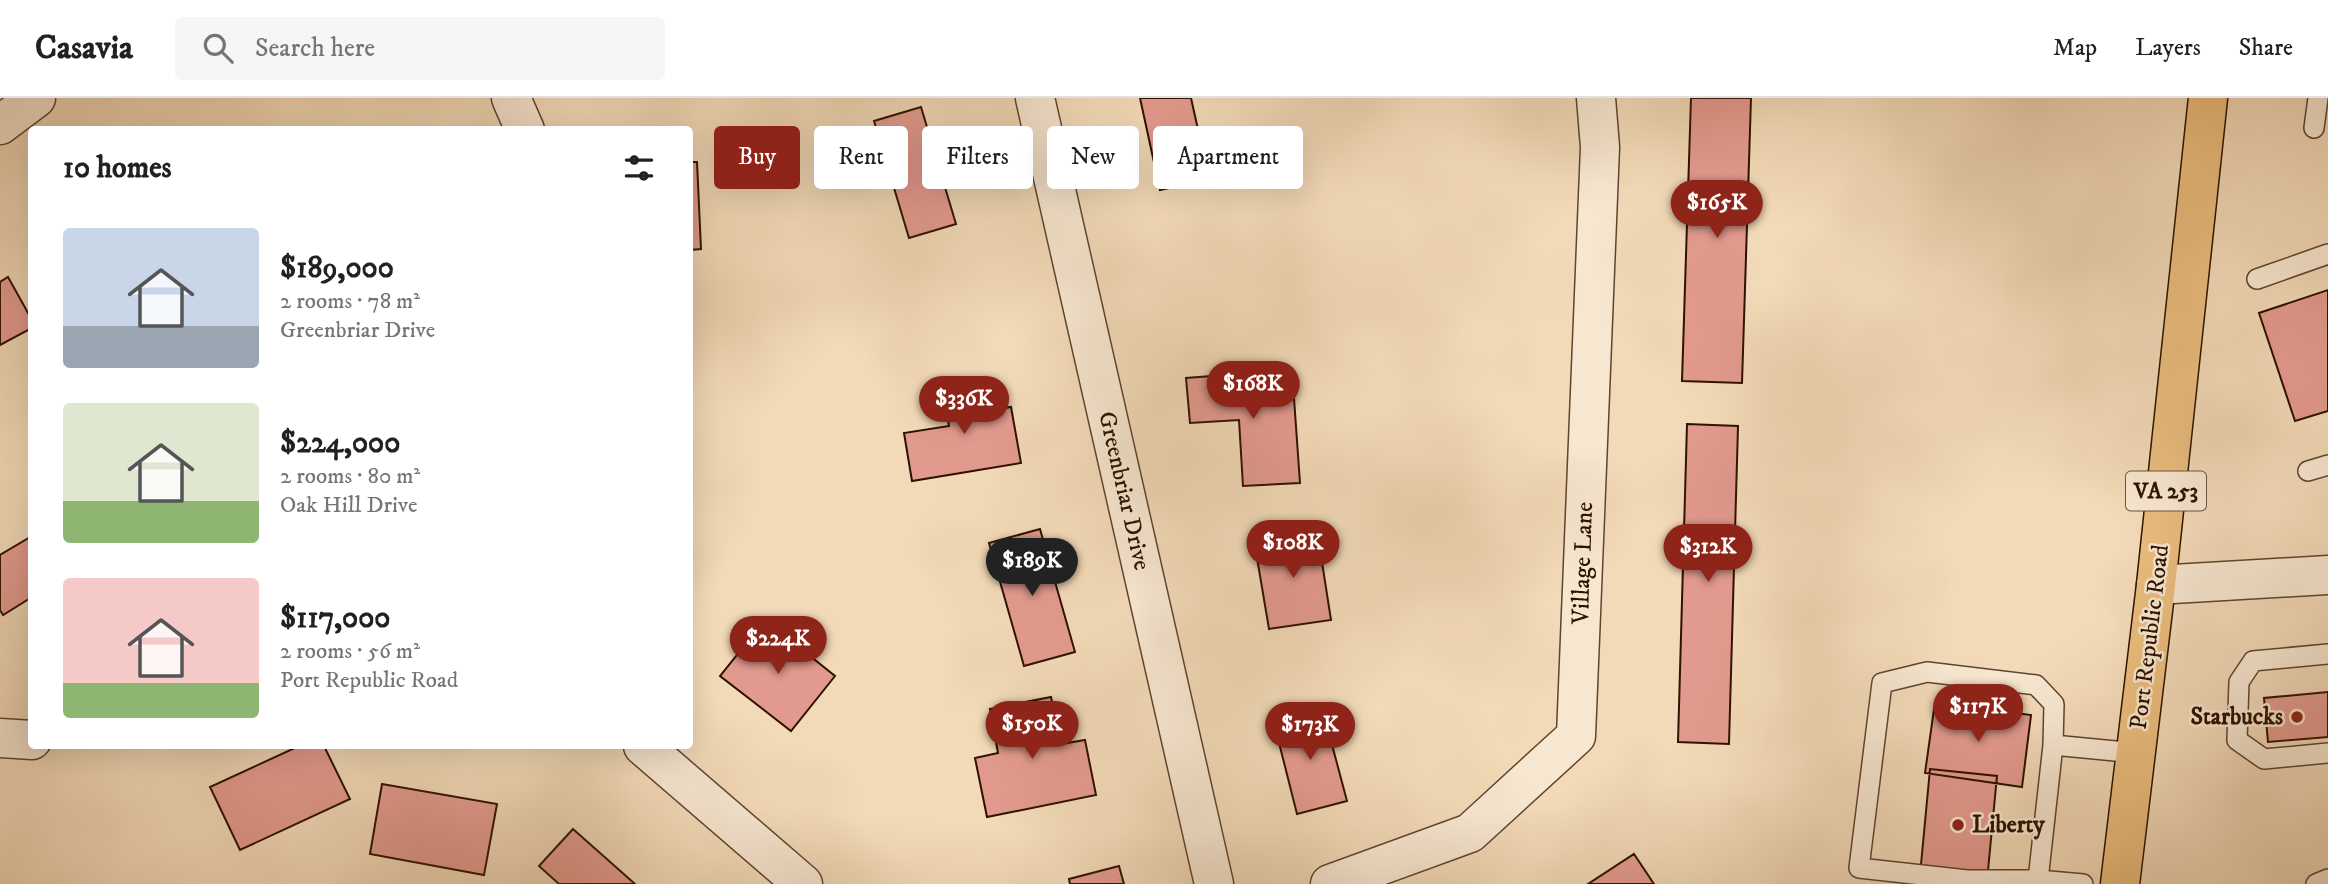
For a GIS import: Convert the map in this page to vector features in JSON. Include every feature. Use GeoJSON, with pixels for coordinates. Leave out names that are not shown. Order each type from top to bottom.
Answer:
{"type":"FeatureCollection","features":[{"type":"Feature","properties":{"kind":"main road","name":"Port Republic Road"},"geometry":{"type":"LineString","coordinates":[[2120,884],[2156,585],[2208,98]]}},
{"type":"Feature","properties":{"kind":"street"},"geometry":{"type":"LineString","coordinates":[[0,125],[36,98]]}},
{"type":"Feature","properties":{"kind":"street"},"geometry":{"type":"LineString","coordinates":[[511,98],[523,126]]}},
{"type":"Feature","properties":{"kind":"street","name":"Greenbriar Drive"},"geometry":{"type":"LineString","coordinates":[[1035,98],[1214,884]]}},
{"type":"Feature","properties":{"kind":"street","name":"Village Lane"},"geometry":{"type":"LineString","coordinates":[[1330,884],[1470,833],[1576,736],[1600,147],[1596,98]]}},
{"type":"Feature","properties":{"kind":"street"},"geometry":{"type":"LineString","coordinates":[[2156,585],[2328,575]]}},
{"type":"Feature","properties":{"kind":"street"},"geometry":{"type":"LineString","coordinates":[[0,738],[28,740]]}},
{"type":"Feature","properties":{"kind":"street"},"geometry":{"type":"LineString","coordinates":[[646,749],[803,884]]}},
{"type":"Feature","properties":{"kind":"lane"},"geometry":{"type":"LineString","coordinates":[[2314,128],[2318,98]]}},
{"type":"Feature","properties":{"kind":"lane"},"geometry":{"type":"LineString","coordinates":[[2257,279],[2328,254]]}},
{"type":"Feature","properties":{"kind":"lane"},"geometry":{"type":"LineString","coordinates":[[2308,471],[2328,466]]}},
{"type":"Feature","properties":{"kind":"lane"},"geometry":{"type":"LineString","coordinates":[[2328,654],[2253,661],[2239,682],[2237,740],[2263,759],[2328,753]]}},
{"type":"Feature","properties":{"kind":"lane"},"geometry":{"type":"LineString","coordinates":[[2038,880],[2053,745],[2054,704],[2036,685],[1927,672],[1882,683],[1860,868],[1968,880],[2038,880],[2082,884]]}},
{"type":"Feature","properties":{"kind":"lane"},"geometry":{"type":"LineString","coordinates":[[2053,745],[2136,753]]}},
{"type":"Feature","properties":{"kind":"lane"},"geometry":{"type":"LineString","coordinates":[[2316,884],[2328,879]]}},
{"type":"Feature","properties":{"kind":"building"},"geometry":{"type":"Polygon","coordinates":[[[1140,98],[1191,98],[1197,126],[1153,126],[1153,158],[1140,98]]]}},
{"type":"Feature","properties":{"kind":"building"},"geometry":{"type":"Polygon","coordinates":[[[1691,98],[1751,98],[1742,383],[1682,381],[1691,98]]]}},
{"type":"Feature","properties":{"kind":"building"},"geometry":{"type":"Polygon","coordinates":[[[921,107],[927,126],[922,126],[922,189],[946,189],[956,224],[909,238],[894,189],[908,189],[908,126],[875,126],[874,121],[921,107]]]}},
{"type":"Feature","properties":{"kind":"building"},"geometry":{"type":"Polygon","coordinates":[[[693,162],[697,162],[701,249],[693,250],[693,162]]]}},
{"type":"Feature","properties":{"kind":"building"},"geometry":{"type":"Polygon","coordinates":[[[8,277],[28,313],[28,330],[0,345],[0,282],[8,277]]]}},
{"type":"Feature","properties":{"kind":"building"},"geometry":{"type":"Polygon","coordinates":[[[2328,290],[2328,411],[2295,421],[2259,313],[2328,290]]]}},
{"type":"Feature","properties":{"kind":"building"},"geometry":{"type":"Polygon","coordinates":[[[1292,370],[1300,483],[1243,486],[1239,420],[1190,423],[1186,378],[1292,370]]]}},
{"type":"Feature","properties":{"kind":"building"},"geometry":{"type":"Polygon","coordinates":[[[985,377],[990,410],[1011,407],[1021,463],[912,481],[904,433],[949,426],[942,384],[985,377]]]}},
{"type":"Feature","properties":{"kind":"building"},"geometry":{"type":"Polygon","coordinates":[[[1687,424],[1738,426],[1729,744],[1678,742],[1687,424]]]}},
{"type":"Feature","properties":{"kind":"building"},"geometry":{"type":"Polygon","coordinates":[[[1040,529],[1075,652],[1024,666],[989,543],[1040,529]]]}},
{"type":"Feature","properties":{"kind":"building"},"geometry":{"type":"Polygon","coordinates":[[[1317,530],[1331,620],[1269,629],[1254,540],[1317,530]]]}},
{"type":"Feature","properties":{"kind":"building"},"geometry":{"type":"Polygon","coordinates":[[[28,538],[28,599],[3,615],[0,610],[0,555],[28,538]]]}},
{"type":"Feature","properties":{"kind":"building"},"geometry":{"type":"Polygon","coordinates":[[[765,620],[835,676],[791,731],[720,676],[765,620]]]}},
{"type":"Feature","properties":{"kind":"building","name":"Starbucks"},"geometry":{"type":"Polygon","coordinates":[[[2328,692],[2328,737],[2268,742],[2264,698],[2328,692]]]}},
{"type":"Feature","properties":{"kind":"building"},"geometry":{"type":"Polygon","coordinates":[[[1051,697],[1061,744],[1085,740],[1096,795],[987,817],[975,758],[998,753],[990,709],[1051,697]]]}},
{"type":"Feature","properties":{"kind":"building"},"geometry":{"type":"Polygon","coordinates":[[[1935,702],[2031,715],[2022,787],[1925,773],[1935,702]]]}},
{"type":"Feature","properties":{"kind":"building"},"geometry":{"type":"Polygon","coordinates":[[[1323,711],[1347,801],[1297,814],[1274,723],[1323,711]]]}},
{"type":"Feature","properties":{"kind":"building"},"geometry":{"type":"Polygon","coordinates":[[[292,749],[325,749],[350,799],[240,850],[210,787],[292,749]]]}},
{"type":"Feature","properties":{"kind":"building","name":"Liberty"},"geometry":{"type":"Polygon","coordinates":[[[1930,769],[1997,776],[1987,881],[1920,875],[1930,769]]]}},
{"type":"Feature","properties":{"kind":"building"},"geometry":{"type":"Polygon","coordinates":[[[382,784],[497,804],[484,875],[370,854],[382,784]]]}},
{"type":"Feature","properties":{"kind":"building"},"geometry":{"type":"Polygon","coordinates":[[[573,829],[635,884],[559,884],[539,866],[573,829]]]}},
{"type":"Feature","properties":{"kind":"building"},"geometry":{"type":"Polygon","coordinates":[[[1634,854],[1654,884],[1588,884],[1634,854]]]}},
{"type":"Feature","properties":{"kind":"building"},"geometry":{"type":"Polygon","coordinates":[[[1119,866],[1124,884],[1070,884],[1069,879],[1119,866]]]}},
{"type":"Feature","properties":{"kind":"place","name":"Starbucks"},"geometry":{"type":"Point","coordinates":[2297,717]}},
{"type":"Feature","properties":{"kind":"place","name":"Liberty"},"geometry":{"type":"Point","coordinates":[1958,825]}}]}
